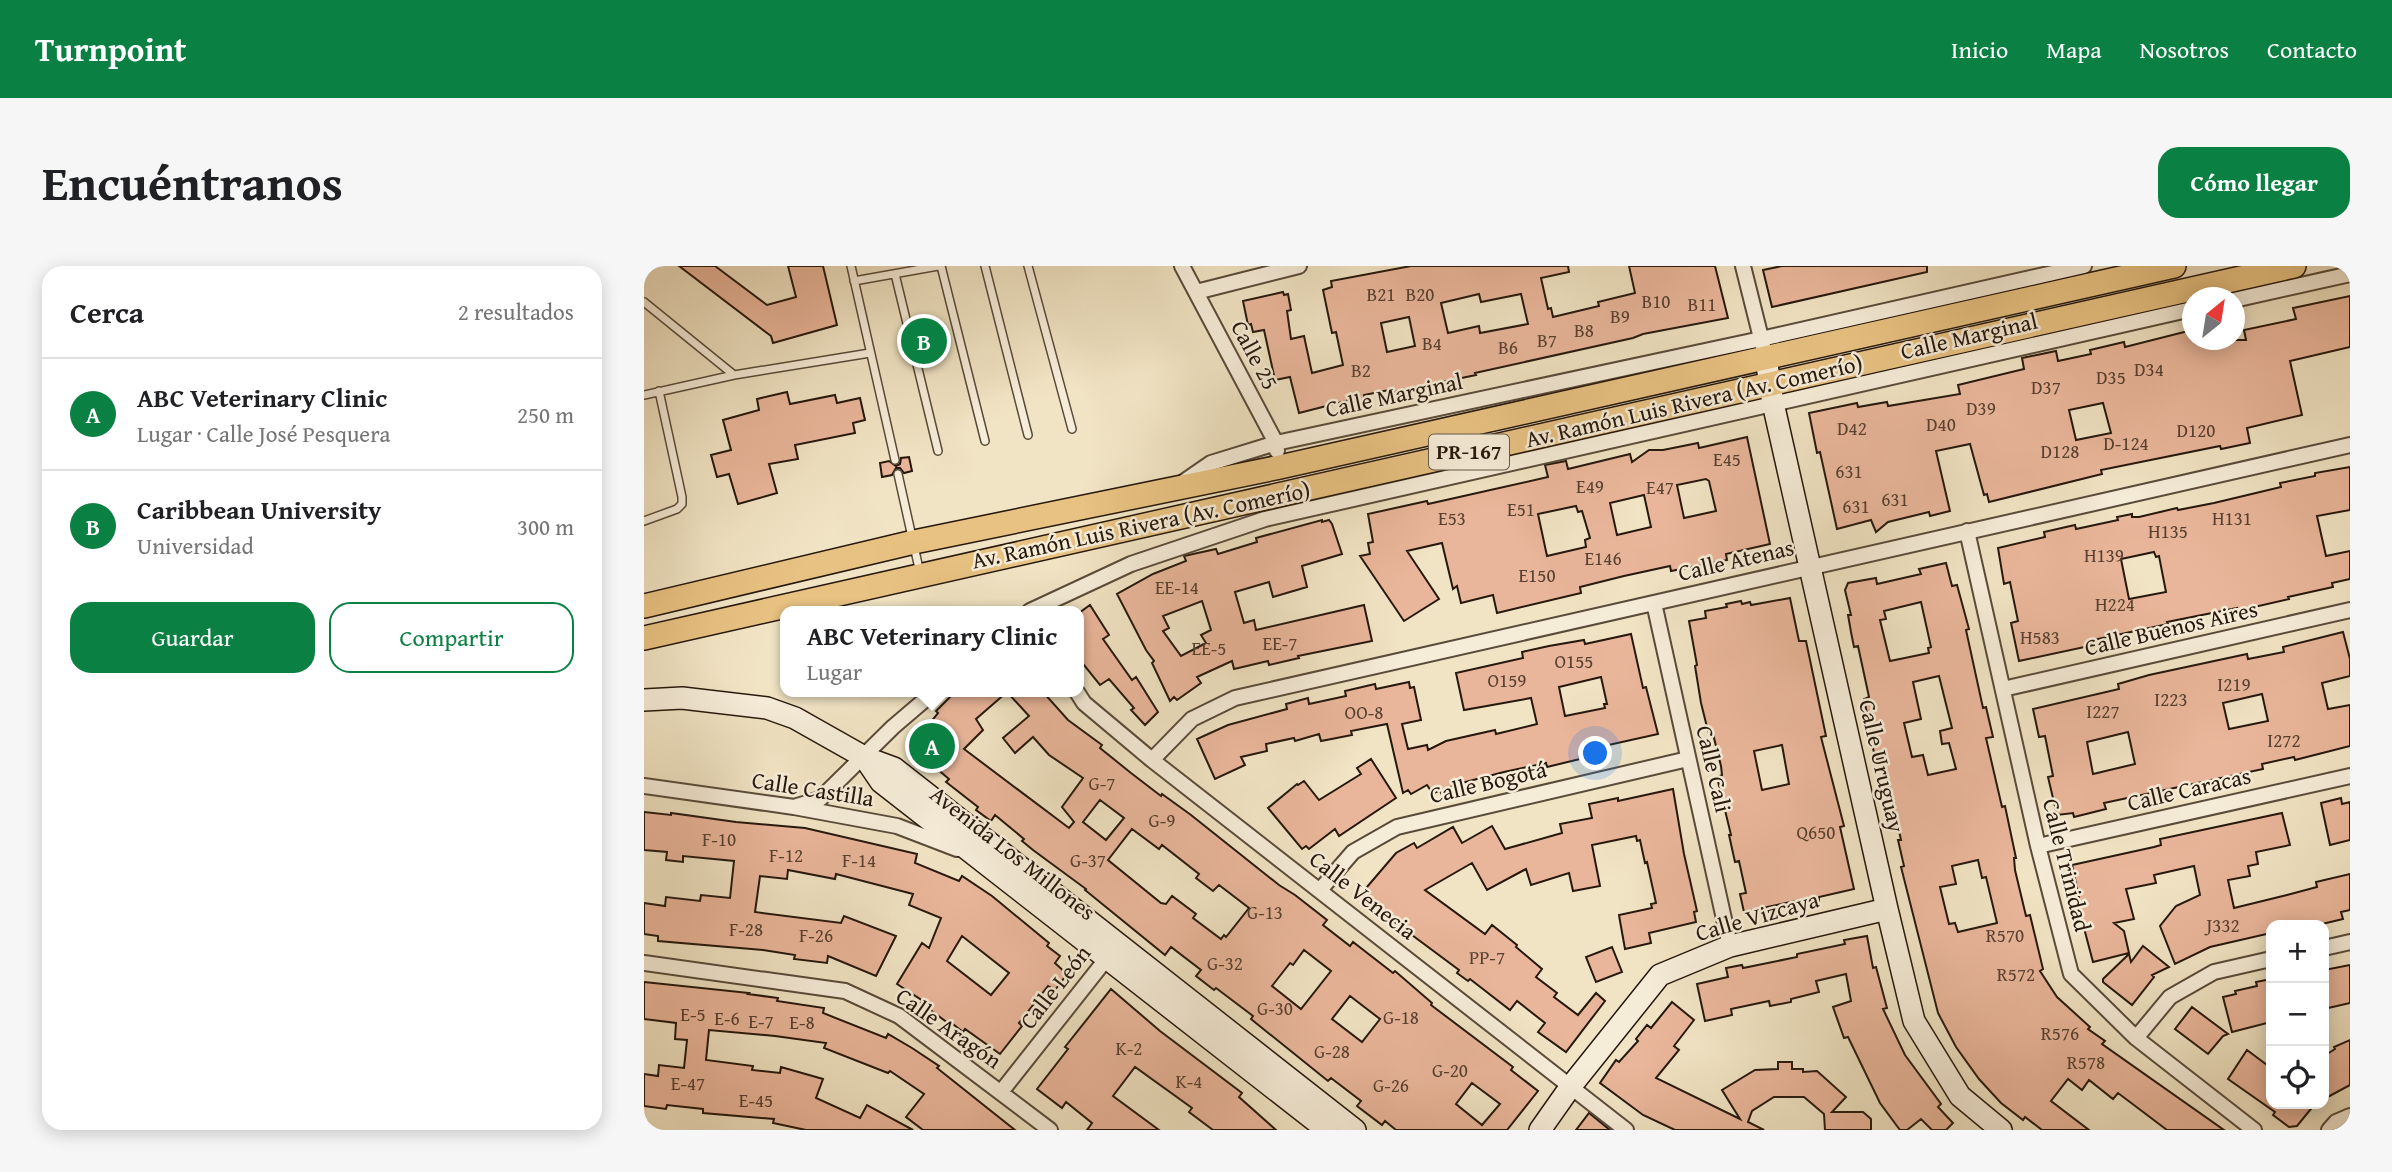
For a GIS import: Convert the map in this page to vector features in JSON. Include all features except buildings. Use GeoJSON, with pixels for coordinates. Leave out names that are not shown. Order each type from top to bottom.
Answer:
{"type":"FeatureCollection","features":[{"type":"Feature","properties":{"kind":"main road","name":"Av. Ramón Luis Rivera (Av. Comerío)"},"geometry":{"type":"LineString","coordinates":[[644,606],[914,542],[1280,467],[1764,349],[2174,266]]}},
{"type":"Feature","properties":{"kind":"main road","name":"Av. Ramón Luis Rivera (Av. Comerío)"},"geometry":{"type":"LineString","coordinates":[[782,606],[920,574],[1771,393],[2294,266]]}},
{"type":"Feature","properties":{"kind":"main road","name":"Av. Ramón Luis Rivera (Av. Comerío)"},"geometry":{"type":"LineString","coordinates":[[644,638],[780,606]]}},
{"type":"Feature","properties":{"kind":"street","name":"Calle 25"},"geometry":{"type":"LineString","coordinates":[[1182,266],[1276,443],[1280,467]]}},
{"type":"Feature","properties":{"kind":"street"},"geometry":{"type":"LineString","coordinates":[[1196,292],[1299,266]]}},
{"type":"Feature","properties":{"kind":"street"},"geometry":{"type":"LineString","coordinates":[[1742,266],[1764,349]]}},
{"type":"Feature","properties":{"kind":"street","name":"Calle Marginal"},"geometry":{"type":"LineString","coordinates":[[1172,489],[1211,463],[1276,443],[1764,349],[2084,266]]}},
{"type":"Feature","properties":{"kind":"street"},"geometry":{"type":"LineString","coordinates":[[2245,298],[2350,274]]}},
{"type":"Feature","properties":{"kind":"street","name":"Calle Marginal"},"geometry":{"type":"LineString","coordinates":[[1041,606],[1131,564],[1265,519],[1771,393],[2182,311]]}},
{"type":"Feature","properties":{"kind":"street","name":"Calle Uruguay"},"geometry":{"type":"LineString","coordinates":[[1764,349],[1771,393],[1914,1021],[1960,1097],[2001,1130]]}},
{"type":"Feature","properties":{"kind":"street","name":"Calle Atenas"},"geometry":{"type":"LineString","coordinates":[[1152,760],[1192,719],[1235,698],[2350,445]]}},
{"type":"Feature","properties":{"kind":"street","name":"Calle Trinidad"},"geometry":{"type":"LineString","coordinates":[[1967,531],[2038,846],[2071,974],[2136,1038],[2254,1130]]}},
{"type":"Feature","properties":{"kind":"street","name":"Calle Cali"},"geometry":{"type":"LineString","coordinates":[[1654,603],[1730,946]]}},
{"type":"Feature","properties":{"kind":"street","name":"Calle Buenos Aires"},"geometry":{"type":"LineString","coordinates":[[2003,690],[2350,610]]}},
{"type":"Feature","properties":{"kind":"street"},"geometry":{"type":"LineString","coordinates":[[794,807],[820,799],[928,697]]}},
{"type":"Feature","properties":{"kind":"street","name":"Calle Venecia"},"geometry":{"type":"LineString","coordinates":[[1080,697],[1152,760],[1626,1130]]}},
{"type":"Feature","properties":{"kind":"street"},"geometry":{"type":"LineString","coordinates":[[644,700],[682,698],[767,708],[795,718],[833,737],[864,757]]}},
{"type":"Feature","properties":{"kind":"street","name":"Avenida Los Millones"},"geometry":{"type":"LineString","coordinates":[[864,757],[881,782],[971,854],[1112,951],[1355,1130]]}},
{"type":"Feature","properties":{"kind":"street","name":"Avenida Los Millones"},"geometry":{"type":"LineString","coordinates":[[864,757],[894,768],[1327,1130]]}},
{"type":"Feature","properties":{"kind":"street","name":"Calle Bogotá"},"geometry":{"type":"LineString","coordinates":[[1320,890],[1353,852],[1397,827],[1688,758]]}},
{"type":"Feature","properties":{"kind":"street","name":"Calle Caracas"},"geometry":{"type":"LineString","coordinates":[[2038,846],[2350,776]]}},
{"type":"Feature","properties":{"kind":"street","name":"Calle Castilla"},"geometry":{"type":"LineString","coordinates":[[644,786],[794,807],[897,826],[971,854]]}},
{"type":"Feature","properties":{"kind":"street","name":"Calle Vizcaya"},"geometry":{"type":"LineString","coordinates":[[1540,1130],[1571,1086],[1660,975],[1730,946],[1887,909]]}},
{"type":"Feature","properties":{"kind":"street"},"geometry":{"type":"LineString","coordinates":[[2329,947],[2350,942]]}},
{"type":"Feature","properties":{"kind":"street","name":"Calle León"},"geometry":{"type":"LineString","coordinates":[[1001,1091],[1112,951]]}},
{"type":"Feature","properties":{"kind":"street"},"geometry":{"type":"LineString","coordinates":[[2136,1038],[2170,997],[2214,972],[2266,960]]}},
{"type":"Feature","properties":{"kind":"street","name":"Calle Aragón"},"geometry":{"type":"LineString","coordinates":[[644,963],[845,991],[900,1016],[1051,1130]]}},
{"type":"Feature","properties":{"kind":"street"},"geometry":{"type":"LineString","coordinates":[[2329,1130],[2336,1122],[2350,1116]]}},
{"type":"Feature","properties":{"kind":"lane"},"geometry":{"type":"LineString","coordinates":[[851,266],[895,460]]}},
{"type":"Feature","properties":{"kind":"lane"},"geometry":{"type":"LineString","coordinates":[[854,281],[940,266],[985,441]]}},
{"type":"Feature","properties":{"kind":"lane"},"geometry":{"type":"LineString","coordinates":[[985,266],[1028,435]]}},
{"type":"Feature","properties":{"kind":"lane"},"geometry":{"type":"LineString","coordinates":[[1028,266],[1072,429]]}},
{"type":"Feature","properties":{"kind":"lane"},"geometry":{"type":"LineString","coordinates":[[895,274],[938,451]]}},
{"type":"Feature","properties":{"kind":"lane"},"geometry":{"type":"LineString","coordinates":[[644,302],[734,375]]}},
{"type":"Feature","properties":{"kind":"lane"},"geometry":{"type":"LineString","coordinates":[[644,394],[734,375],[870,353]]}},
{"type":"Feature","properties":{"kind":"lane"},"geometry":{"type":"LineString","coordinates":[[644,521],[682,505],[659,391]]}},
{"type":"Feature","properties":{"kind":"lane"},"geometry":{"type":"LineString","coordinates":[[898,474],[920,574]]}},
{"type":"Feature","properties":{"kind":"place","name":"Caribbean University"},"geometry":{"type":"Point","coordinates":[924,341]}},
{"type":"Feature","properties":{"kind":"place","name":"ABC Veterinary Clinic"},"geometry":{"type":"Point","coordinates":[932,746]}}]}
